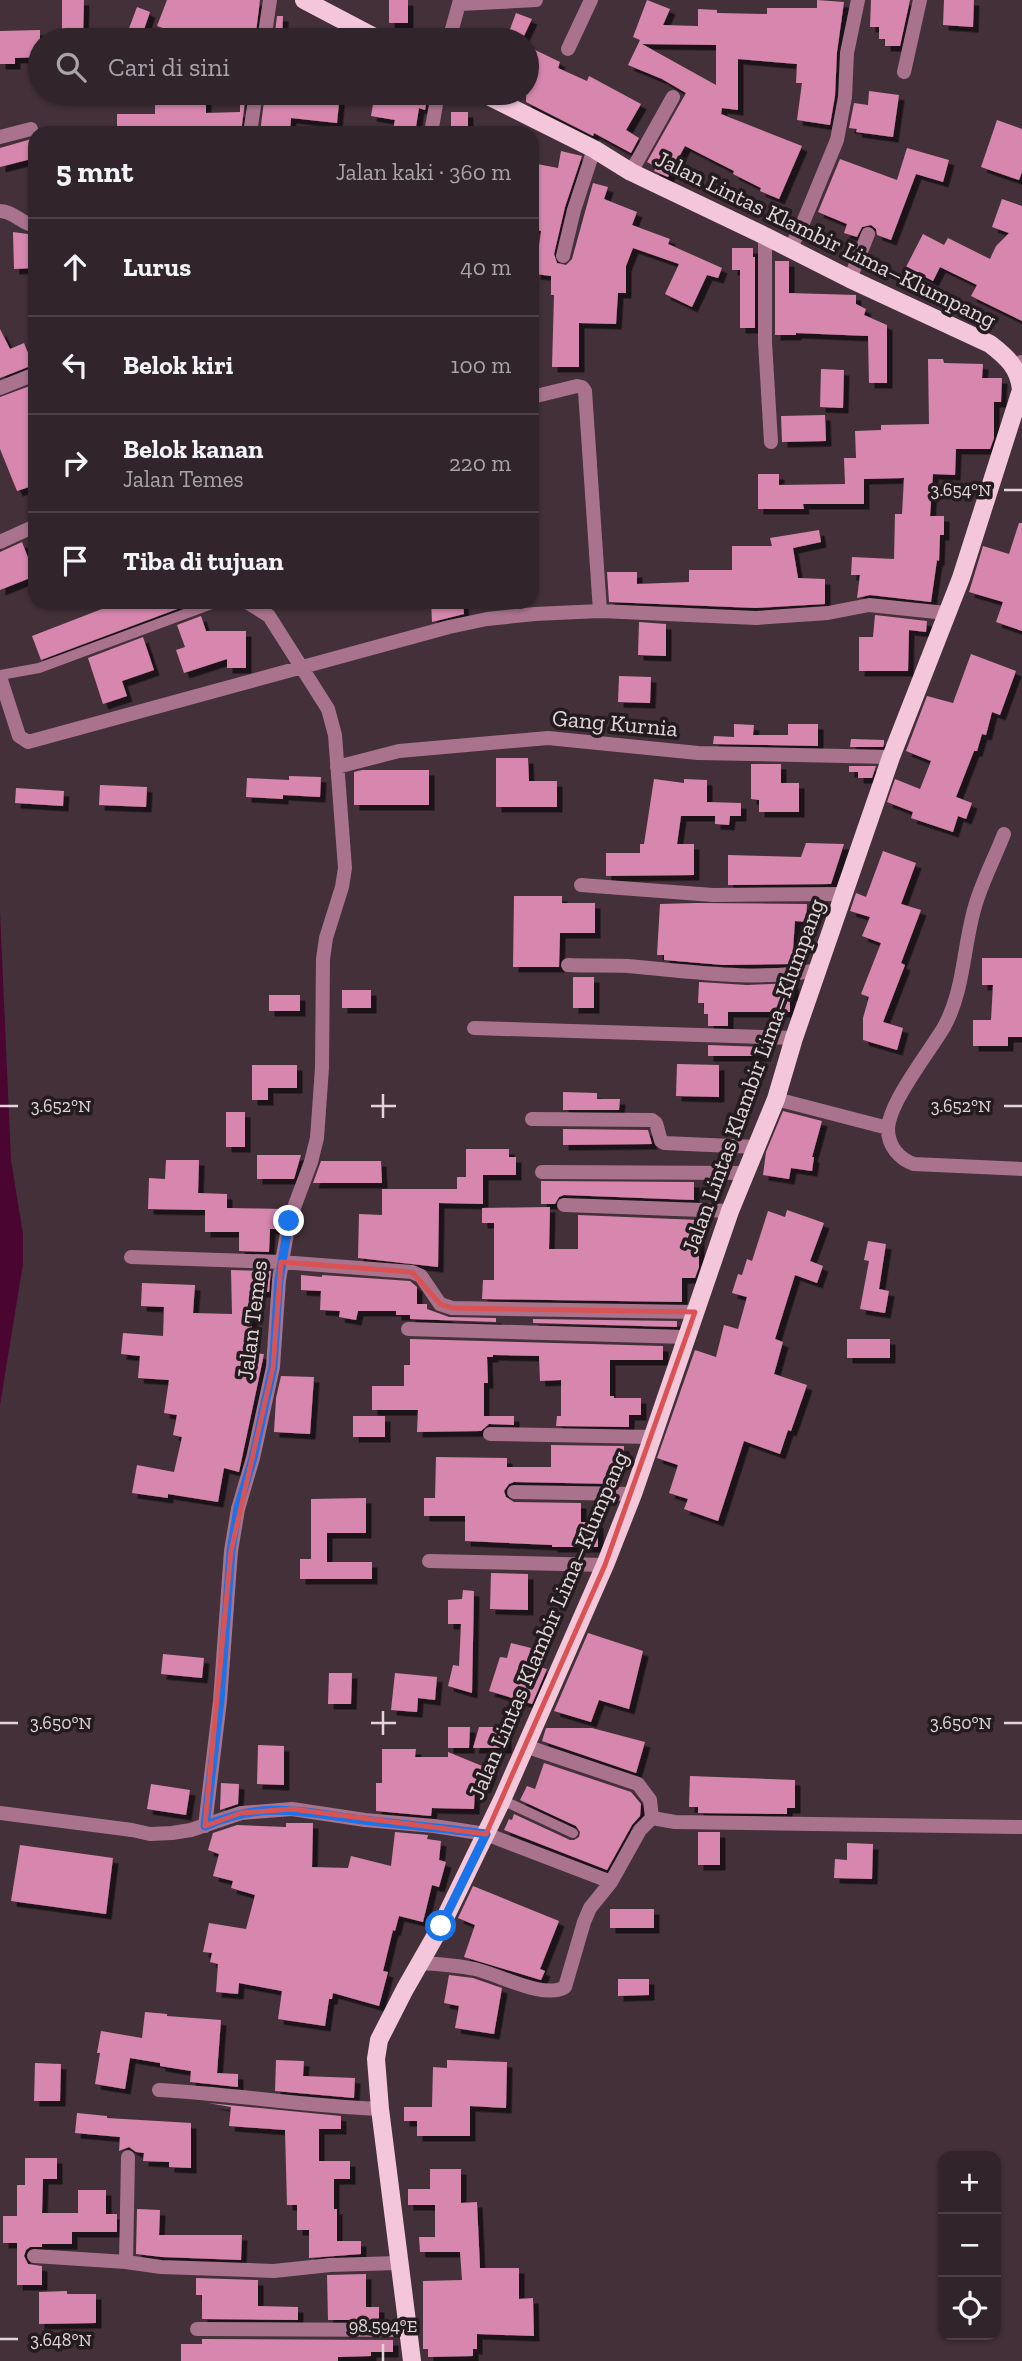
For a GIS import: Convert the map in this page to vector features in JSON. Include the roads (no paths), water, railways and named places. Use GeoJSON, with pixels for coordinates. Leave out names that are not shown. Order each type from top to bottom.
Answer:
{"type":"FeatureCollection","features":[{"type":"Feature","properties":{"kind":"main road"},"geometry":{"type":"LineString","coordinates":[[304,0],[357,28]]}},
{"type":"Feature","properties":{"kind":"main road","name":"Jalan Lintas Klambir Lima–Klumpang"},"geometry":{"type":"LineString","coordinates":[[412,2361],[380,2109],[376,2059],[379,2040],[441,1926],[502,1800],[605,1565],[633,1494],[730,1211],[776,1098],[794,1038],[891,757],[961,578],[1021,390],[1020,363],[1008,359],[990,344],[631,172],[594,149],[506,105]]}},
{"type":"Feature","properties":{"kind":"street"},"geometry":{"type":"LineString","coordinates":[[266,28],[270,0]]}},
{"type":"Feature","properties":{"kind":"street"},"geometry":{"type":"LineString","coordinates":[[452,28],[460,2],[536,0]]}},
{"type":"Feature","properties":{"kind":"street"},"geometry":{"type":"LineString","coordinates":[[568,49],[591,0]]}},
{"type":"Feature","properties":{"kind":"street"},"geometry":{"type":"LineString","coordinates":[[790,248],[837,140],[845,97],[847,53],[858,0]]}},
{"type":"Feature","properties":{"kind":"street"},"geometry":{"type":"LineString","coordinates":[[904,72],[920,0]]}},
{"type":"Feature","properties":{"kind":"street"},"geometry":{"type":"LineString","coordinates":[[631,172],[673,97]]}},
{"type":"Feature","properties":{"kind":"street"},"geometry":{"type":"LineString","coordinates":[[251,126],[254,105]]}},
{"type":"Feature","properties":{"kind":"street"},"geometry":{"type":"LineString","coordinates":[[432,126],[436,105]]}},
{"type":"Feature","properties":{"kind":"street"},"geometry":{"type":"LineString","coordinates":[[0,137],[28,131]]}},
{"type":"Feature","properties":{"kind":"street"},"geometry":{"type":"LineString","coordinates":[[563,256],[574,210],[594,149]]}},
{"type":"Feature","properties":{"kind":"street"},"geometry":{"type":"LineString","coordinates":[[0,211],[6,211],[28,224]]}},
{"type":"Feature","properties":{"kind":"street"},"geometry":{"type":"LineString","coordinates":[[850,279],[868,234]]}},
{"type":"Feature","properties":{"kind":"street"},"geometry":{"type":"LineString","coordinates":[[765,236],[765,342],[771,442]]}},
{"type":"Feature","properties":{"kind":"street"},"geometry":{"type":"LineString","coordinates":[[0,388],[28,377]]}},
{"type":"Feature","properties":{"kind":"street"},"geometry":{"type":"LineString","coordinates":[[539,395],[577,386],[585,391],[600,611]]}},
{"type":"Feature","properties":{"kind":"street"},"geometry":{"type":"LineString","coordinates":[[0,542],[28,529]]}},
{"type":"Feature","properties":{"kind":"street"},"geometry":{"type":"LineString","coordinates":[[0,676],[19,736],[28,742],[449,627],[487,619],[600,611],[756,618],[828,613],[869,605],[946,613]]}},
{"type":"Feature","properties":{"kind":"street","name":"Jalan Temes"},"geometry":{"type":"LineString","coordinates":[[205,1826],[220,1701],[231,1551],[238,1508],[253,1458],[273,1367],[281,1262],[289,1221],[317,1138],[323,1068],[323,958],[345,868],[333,724],[328,709],[270,616],[258,609]]}},
{"type":"Feature","properties":{"kind":"street","name":"Gang Kurnia"},"geometry":{"type":"LineString","coordinates":[[337,767],[399,751],[548,738],[698,753],[891,757]]}},
{"type":"Feature","properties":{"kind":"street"},"geometry":{"type":"LineString","coordinates":[[1004,834],[976,904],[953,1004],[945,1026],[910,1080],[891,1116],[888,1128],[890,1143],[899,1156],[914,1164],[1022,1169]]}},
{"type":"Feature","properties":{"kind":"street"},"geometry":{"type":"LineString","coordinates":[[581,885],[713,895],[844,894]]}},
{"type":"Feature","properties":{"kind":"street"},"geometry":{"type":"LineString","coordinates":[[568,965],[738,974],[795,975],[817,970]]}},
{"type":"Feature","properties":{"kind":"street"},"geometry":{"type":"LineString","coordinates":[[474,1028],[794,1038]]}},
{"type":"Feature","properties":{"kind":"street"},"geometry":{"type":"LineString","coordinates":[[776,1098],[888,1128]]}},
{"type":"Feature","properties":{"kind":"street"},"geometry":{"type":"LineString","coordinates":[[533,1119],[652,1120],[656,1123],[664,1143],[756,1147]]}},
{"type":"Feature","properties":{"kind":"street"},"geometry":{"type":"LineString","coordinates":[[542,1172],[747,1173]]}},
{"type":"Feature","properties":{"kind":"street"},"geometry":{"type":"LineString","coordinates":[[564,1205],[730,1211]]}},
{"type":"Feature","properties":{"kind":"street"},"geometry":{"type":"LineString","coordinates":[[131,1257],[348,1265],[412,1272],[421,1276],[440,1304],[452,1308],[695,1312]]}},
{"type":"Feature","properties":{"kind":"street"},"geometry":{"type":"LineString","coordinates":[[408,1329],[686,1337]]}},
{"type":"Feature","properties":{"kind":"street"},"geometry":{"type":"LineString","coordinates":[[490,1434],[652,1437]]}},
{"type":"Feature","properties":{"kind":"street"},"geometry":{"type":"LineString","coordinates":[[514,1492],[633,1494]]}},
{"type":"Feature","properties":{"kind":"street"},"geometry":{"type":"LineString","coordinates":[[429,1561],[605,1565]]}},
{"type":"Feature","properties":{"kind":"street"},"geometry":{"type":"LineString","coordinates":[[525,1746],[638,1784],[650,1800],[652,1818]]}},
{"type":"Feature","properties":{"kind":"street"},"geometry":{"type":"LineString","coordinates":[[0,1813],[132,1829],[150,1834],[191,1830],[241,1813],[292,1809],[486,1834],[611,1882]]}},
{"type":"Feature","properties":{"kind":"street"},"geometry":{"type":"LineString","coordinates":[[419,1963],[478,1969],[517,1984],[562,1989],[565,1987],[587,1915],[611,1882],[640,1830],[652,1818],[675,1822],[1022,1827]]}},
{"type":"Feature","properties":{"kind":"street"},"geometry":{"type":"LineString","coordinates":[[159,2090],[236,2095],[328,2107],[380,2109]]}},
{"type":"Feature","properties":{"kind":"street"},"geometry":{"type":"LineString","coordinates":[[126,2262],[128,2157]]}},
{"type":"Feature","properties":{"kind":"street"},"geometry":{"type":"LineString","coordinates":[[34,2256],[161,2267],[274,2271],[330,2265],[399,2263]]}},
{"type":"Feature","properties":{"kind":"street"},"geometry":{"type":"LineString","coordinates":[[197,2329],[409,2330]]}},
{"type":"Feature","properties":{"kind":"lane"},"geometry":{"type":"LineString","coordinates":[[0,676],[39,668],[200,609]]}},
{"type":"Feature","properties":{"kind":"lane"},"geometry":{"type":"LineString","coordinates":[[502,1800],[573,1833]]}}]}
